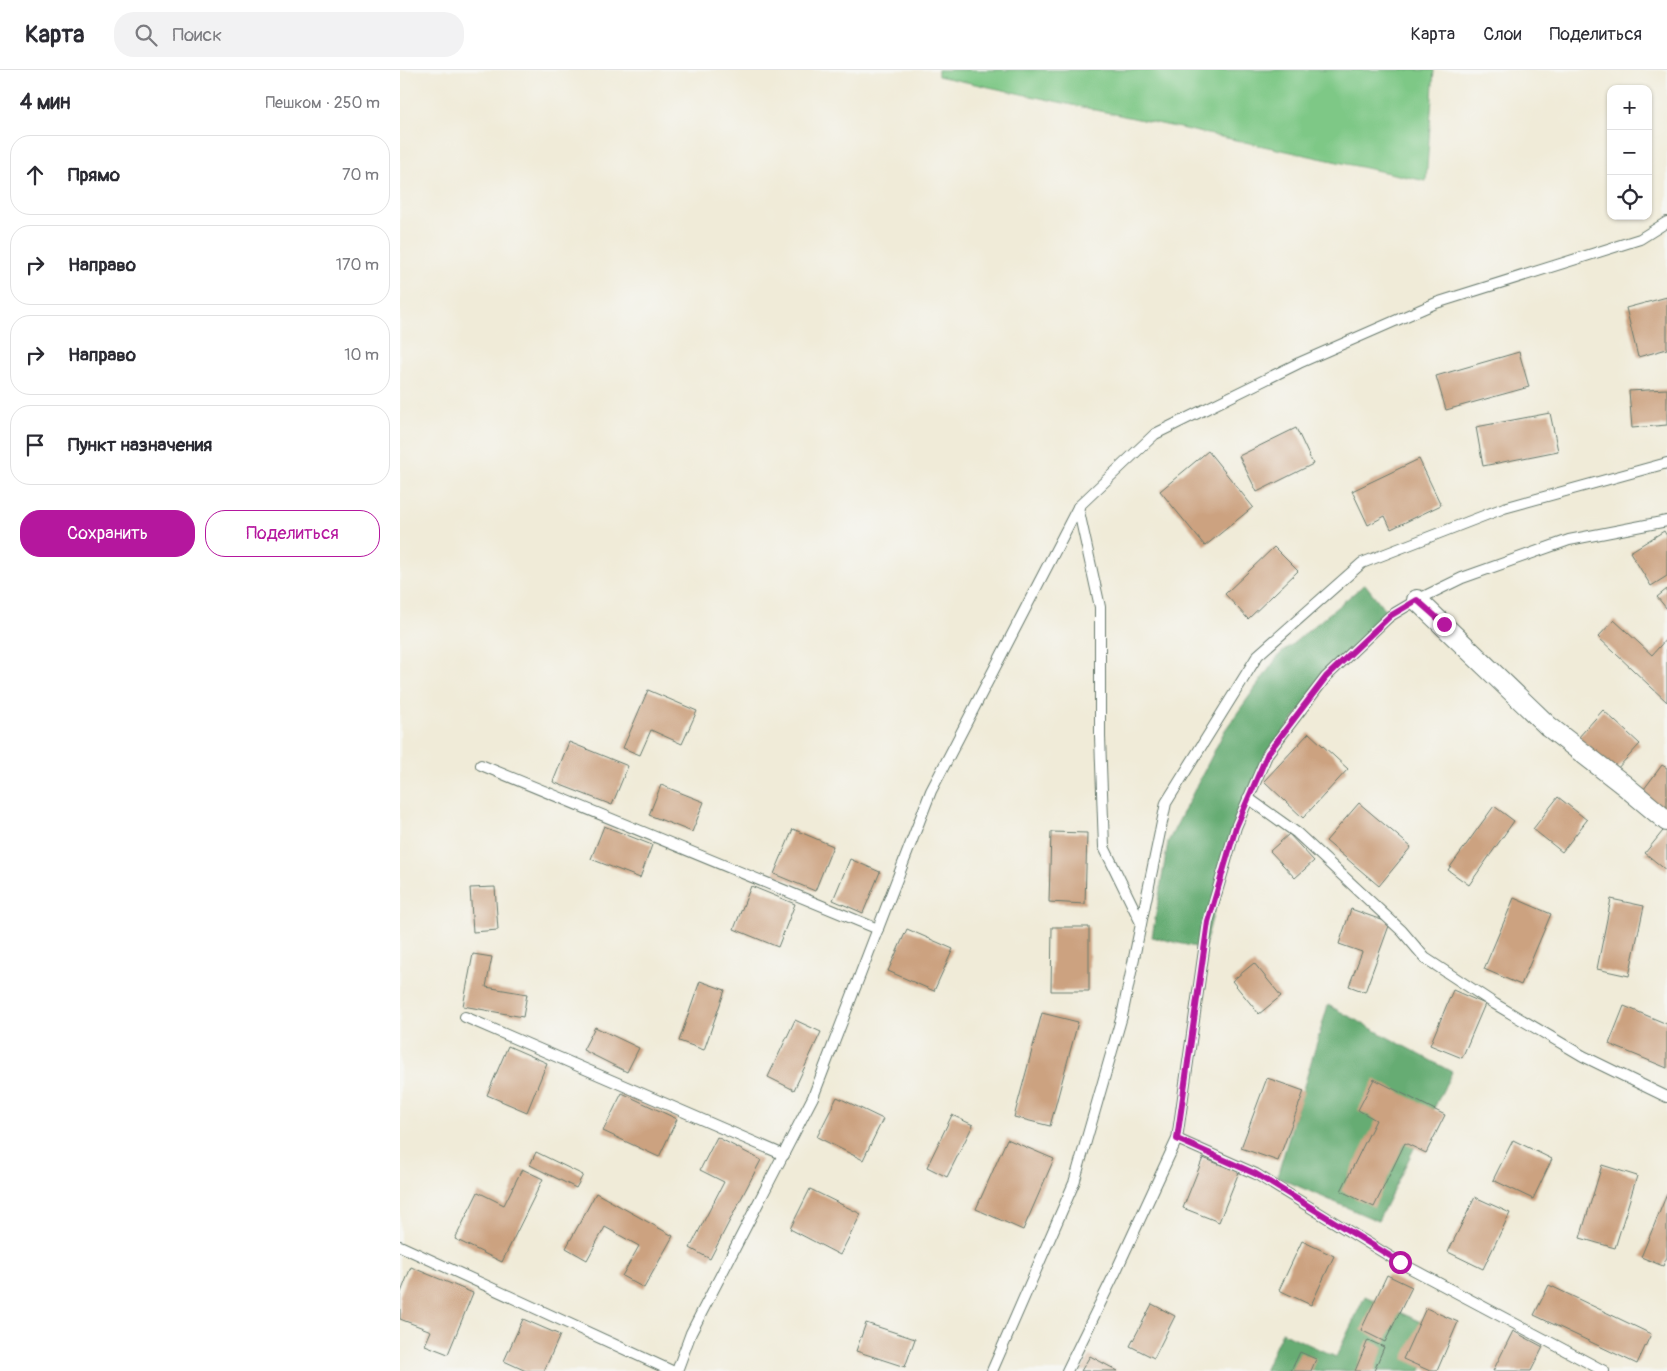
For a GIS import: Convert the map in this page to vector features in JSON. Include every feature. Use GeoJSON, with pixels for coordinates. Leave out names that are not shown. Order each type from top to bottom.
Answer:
{"type":"FeatureCollection","features":[{"type":"Feature","properties":{"kind":"street"},"geometry":{"type":"LineString","coordinates":[[1417,600],[1548,726],[1667,821]]}},
{"type":"Feature","properties":{"kind":"lane"},"geometry":{"type":"LineString","coordinates":[[677,1371],[691,1333],[814,1097],[931,791],[1078,507],[1156,434],[1299,363],[1436,303],[1640,239],[1667,222]]}},
{"type":"Feature","properties":{"kind":"lane"},"geometry":{"type":"LineString","coordinates":[[992,1371],[1074,1183],[1122,1016],[1166,803],[1258,655],[1362,562],[1504,508],[1667,463]]}},
{"type":"Feature","properties":{"kind":"lane"},"geometry":{"type":"LineString","coordinates":[[1078,507],[1100,607],[1100,736],[1104,847],[1141,923]]}},
{"type":"Feature","properties":{"kind":"lane"},"geometry":{"type":"LineString","coordinates":[[1067,1371],[1177,1139],[1208,922],[1236,827],[1268,753],[1326,677],[1390,616],[1417,600],[1462,578],[1569,540],[1667,520]]}},
{"type":"Feature","properties":{"kind":"lane"},"geometry":{"type":"LineString","coordinates":[[481,765],[878,929]]}},
{"type":"Feature","properties":{"kind":"lane"},"geometry":{"type":"LineString","coordinates":[[1248,798],[1297,832],[1402,931],[1426,958],[1495,1004],[1583,1056],[1667,1097]]}},
{"type":"Feature","properties":{"kind":"lane"},"geometry":{"type":"LineString","coordinates":[[465,1017],[784,1155]]}},
{"type":"Feature","properties":{"kind":"lane"},"geometry":{"type":"LineString","coordinates":[[1177,1139],[1256,1174],[1400,1262],[1604,1371]]}},
{"type":"Feature","properties":{"kind":"lane"},"geometry":{"type":"LineString","coordinates":[[400,1246],[672,1371]]}},
{"type":"Feature","properties":{"kind":"green space"},"geometry":{"type":"Polygon","coordinates":[[[938,70],[1434,70],[1426,181],[938,76],[938,70]]]}},
{"type":"Feature","properties":{"kind":"green space"},"geometry":{"type":"Polygon","coordinates":[[[1365,584],[1390,616],[1326,677],[1267,753],[1236,827],[1204,949],[1152,937],[1168,842],[1225,730],[1279,655],[1365,584]]]}},
{"type":"Feature","properties":{"kind":"green space"},"geometry":{"type":"Polygon","coordinates":[[[1328,1005],[1452,1072],[1378,1221],[1277,1177],[1328,1005]]]}},
{"type":"Feature","properties":{"kind":"green space"},"geometry":{"type":"Polygon","coordinates":[[[1365,1296],[1440,1331],[1421,1371],[1264,1371],[1282,1332],[1336,1357],[1365,1296]]]}},
{"type":"Feature","properties":{"kind":"building"},"geometry":{"type":"Polygon","coordinates":[[[1667,297],[1667,349],[1638,357],[1626,308],[1667,297]]]}},
{"type":"Feature","properties":{"kind":"building"},"geometry":{"type":"Polygon","coordinates":[[[1519,352],[1529,387],[1446,410],[1436,376],[1519,352]]]}},
{"type":"Feature","properties":{"kind":"building"},"geometry":{"type":"Polygon","coordinates":[[[1667,389],[1667,425],[1632,428],[1629,391],[1667,389]]]}},
{"type":"Feature","properties":{"kind":"building"},"geometry":{"type":"Polygon","coordinates":[[[1550,413],[1558,451],[1483,466],[1476,427],[1550,413]]]}},
{"type":"Feature","properties":{"kind":"building"},"geometry":{"type":"Polygon","coordinates":[[[1296,428],[1313,464],[1257,492],[1239,456],[1296,428]]]}},
{"type":"Feature","properties":{"kind":"building"},"geometry":{"type":"Polygon","coordinates":[[[1208,451],[1253,507],[1205,546],[1160,491],[1208,451]]]}},
{"type":"Feature","properties":{"kind":"building"},"geometry":{"type":"Polygon","coordinates":[[[1419,459],[1441,505],[1391,529],[1385,516],[1368,525],[1352,491],[1419,459]]]}},
{"type":"Feature","properties":{"kind":"building"},"geometry":{"type":"Polygon","coordinates":[[[1664,531],[1667,536],[1667,576],[1651,586],[1630,552],[1664,531]]]}},
{"type":"Feature","properties":{"kind":"building"},"geometry":{"type":"Polygon","coordinates":[[[1274,547],[1298,571],[1248,619],[1225,594],[1274,547]]]}},
{"type":"Feature","properties":{"kind":"building"},"geometry":{"type":"Polygon","coordinates":[[[1667,589],[1667,609],[1657,597],[1667,589]]]}},
{"type":"Feature","properties":{"kind":"building"},"geometry":{"type":"Polygon","coordinates":[[[1614,620],[1652,655],[1667,638],[1667,702],[1598,637],[1614,620]]]}},
{"type":"Feature","properties":{"kind":"building"},"geometry":{"type":"Polygon","coordinates":[[[648,690],[697,711],[682,744],[651,730],[640,755],[623,748],[648,690]]]}},
{"type":"Feature","properties":{"kind":"building"},"geometry":{"type":"Polygon","coordinates":[[[1603,710],[1640,744],[1615,771],[1578,738],[1603,710]]]}},
{"type":"Feature","properties":{"kind":"building"},"geometry":{"type":"Polygon","coordinates":[[[1309,733],[1348,769],[1303,818],[1264,781],[1309,733]]]}},
{"type":"Feature","properties":{"kind":"building"},"geometry":{"type":"Polygon","coordinates":[[[569,742],[628,766],[612,805],[553,782],[569,742]]]}},
{"type":"Feature","properties":{"kind":"building"},"geometry":{"type":"Polygon","coordinates":[[[1662,765],[1667,768],[1667,812],[1641,793],[1662,765]]]}},
{"type":"Feature","properties":{"kind":"building"},"geometry":{"type":"Polygon","coordinates":[[[661,785],[704,802],[692,832],[649,815],[661,785]]]}},
{"type":"Feature","properties":{"kind":"building"},"geometry":{"type":"Polygon","coordinates":[[[1558,797],[1587,820],[1562,852],[1533,829],[1558,797]]]}},
{"type":"Feature","properties":{"kind":"building"},"geometry":{"type":"Polygon","coordinates":[[[1359,803],[1411,847],[1379,886],[1326,841],[1359,803]]]}},
{"type":"Feature","properties":{"kind":"building"},"geometry":{"type":"Polygon","coordinates":[[[1494,806],[1514,821],[1469,885],[1448,870],[1494,806]]]}},
{"type":"Feature","properties":{"kind":"building"},"geometry":{"type":"Polygon","coordinates":[[[604,826],[652,845],[640,878],[591,859],[604,826]]]}},
{"type":"Feature","properties":{"kind":"building"},"geometry":{"type":"Polygon","coordinates":[[[1667,826],[1667,871],[1645,853],[1667,826]]]}},
{"type":"Feature","properties":{"kind":"building"},"geometry":{"type":"Polygon","coordinates":[[[793,829],[833,846],[815,891],[774,874],[793,829]]]}},
{"type":"Feature","properties":{"kind":"building"},"geometry":{"type":"Polygon","coordinates":[[[1051,832],[1087,833],[1085,904],[1049,902],[1051,832]]]}},
{"type":"Feature","properties":{"kind":"building"},"geometry":{"type":"Polygon","coordinates":[[[1289,834],[1314,861],[1295,878],[1270,851],[1289,834]]]}},
{"type":"Feature","properties":{"kind":"building"},"geometry":{"type":"Polygon","coordinates":[[[850,859],[880,872],[863,913],[833,900],[850,859]]]}},
{"type":"Feature","properties":{"kind":"building"},"geometry":{"type":"Polygon","coordinates":[[[751,886],[795,904],[778,947],[734,929],[751,886]]]}},
{"type":"Feature","properties":{"kind":"building"},"geometry":{"type":"Polygon","coordinates":[[[495,887],[498,930],[473,932],[470,888],[495,887]]]}},
{"type":"Feature","properties":{"kind":"building"},"geometry":{"type":"Polygon","coordinates":[[[1514,898],[1551,914],[1521,985],[1484,969],[1514,898]]]}},
{"type":"Feature","properties":{"kind":"building"},"geometry":{"type":"Polygon","coordinates":[[[1611,899],[1644,906],[1629,976],[1597,969],[1611,899]]]}},
{"type":"Feature","properties":{"kind":"building"},"geometry":{"type":"Polygon","coordinates":[[[1351,909],[1390,923],[1365,992],[1349,986],[1362,952],[1339,944],[1351,909]]]}},
{"type":"Feature","properties":{"kind":"building"},"geometry":{"type":"Polygon","coordinates":[[[1052,927],[1089,927],[1089,991],[1051,991],[1052,927]]]}},
{"type":"Feature","properties":{"kind":"building"},"geometry":{"type":"Polygon","coordinates":[[[907,929],[953,949],[934,991],[888,971],[907,929]]]}},
{"type":"Feature","properties":{"kind":"building"},"geometry":{"type":"Polygon","coordinates":[[[473,954],[492,957],[486,987],[527,994],[523,1017],[463,1006],[473,954]]]}},
{"type":"Feature","properties":{"kind":"building"},"geometry":{"type":"Polygon","coordinates":[[[1254,963],[1281,996],[1259,1014],[1232,981],[1254,963]]]}},
{"type":"Feature","properties":{"kind":"building"},"geometry":{"type":"Polygon","coordinates":[[[700,981],[725,990],[704,1050],[679,1041],[700,981]]]}},
{"type":"Feature","properties":{"kind":"building"},"geometry":{"type":"Polygon","coordinates":[[[1453,990],[1485,1004],[1462,1058],[1430,1045],[1453,990]]]}},
{"type":"Feature","properties":{"kind":"building"},"geometry":{"type":"Polygon","coordinates":[[[1624,1006],[1667,1024],[1667,1068],[1609,1044],[1624,1006]]]}},
{"type":"Feature","properties":{"kind":"building"},"geometry":{"type":"Polygon","coordinates":[[[1042,1013],[1078,1022],[1050,1126],[1014,1117],[1042,1013]]]}},
{"type":"Feature","properties":{"kind":"building"},"geometry":{"type":"Polygon","coordinates":[[[795,1020],[821,1032],[794,1090],[768,1077],[795,1020]]]}},
{"type":"Feature","properties":{"kind":"building"},"geometry":{"type":"Polygon","coordinates":[[[595,1027],[639,1048],[627,1072],[583,1050],[595,1027]]]}},
{"type":"Feature","properties":{"kind":"building"},"geometry":{"type":"Polygon","coordinates":[[[508,1046],[547,1063],[527,1112],[487,1095],[508,1046]]]}},
{"type":"Feature","properties":{"kind":"building"},"geometry":{"type":"Polygon","coordinates":[[[1267,1078],[1304,1091],[1278,1161],[1241,1148],[1267,1078]]]}},
{"type":"Feature","properties":{"kind":"building"},"geometry":{"type":"Polygon","coordinates":[[[1374,1079],[1445,1115],[1426,1153],[1405,1143],[1374,1207],[1341,1191],[1376,1120],[1358,1110],[1374,1079]]]}},
{"type":"Feature","properties":{"kind":"building"},"geometry":{"type":"Polygon","coordinates":[[[622,1093],[677,1119],[659,1157],[603,1131],[622,1093]]]}},
{"type":"Feature","properties":{"kind":"building"},"geometry":{"type":"Polygon","coordinates":[[[837,1097],[883,1119],[863,1160],[817,1137],[837,1097]]]}},
{"type":"Feature","properties":{"kind":"building"},"geometry":{"type":"Polygon","coordinates":[[[952,1115],[973,1125],[947,1177],[927,1167],[952,1115]]]}},
{"type":"Feature","properties":{"kind":"building"},"geometry":{"type":"Polygon","coordinates":[[[717,1137],[761,1160],[710,1259],[690,1248],[724,1182],[700,1170],[717,1137]]]}},
{"type":"Feature","properties":{"kind":"building"},"geometry":{"type":"Polygon","coordinates":[[[1007,1139],[1054,1159],[1023,1230],[976,1209],[1007,1139]]]}},
{"type":"Feature","properties":{"kind":"building"},"geometry":{"type":"Polygon","coordinates":[[[1513,1140],[1552,1159],[1533,1199],[1493,1180],[1513,1140]]]}},
{"type":"Feature","properties":{"kind":"building"},"geometry":{"type":"Polygon","coordinates":[[[536,1152],[583,1175],[576,1188],[530,1165],[536,1152]]]}},
{"type":"Feature","properties":{"kind":"building"},"geometry":{"type":"Polygon","coordinates":[[[1203,1158],[1239,1172],[1219,1222],[1183,1208],[1203,1158]]]}},
{"type":"Feature","properties":{"kind":"building"},"geometry":{"type":"Polygon","coordinates":[[[1602,1165],[1637,1176],[1615,1248],[1580,1238],[1602,1165]]]}},
{"type":"Feature","properties":{"kind":"building"},"geometry":{"type":"Polygon","coordinates":[[[522,1169],[543,1179],[502,1262],[455,1239],[478,1192],[504,1205],[522,1169]]]}},
{"type":"Feature","properties":{"kind":"building"},"geometry":{"type":"Polygon","coordinates":[[[810,1189],[861,1214],[840,1255],[790,1229],[810,1189]]]}},
{"type":"Feature","properties":{"kind":"building"},"geometry":{"type":"Polygon","coordinates":[[[596,1193],[673,1236],[644,1288],[622,1276],[639,1246],[605,1227],[587,1260],[566,1248],[596,1193]]]}},
{"type":"Feature","properties":{"kind":"building"},"geometry":{"type":"Polygon","coordinates":[[[1667,1194],[1667,1257],[1663,1266],[1641,1257],[1667,1194]]]}},
{"type":"Feature","properties":{"kind":"building"},"geometry":{"type":"Polygon","coordinates":[[[1475,1197],[1510,1213],[1483,1269],[1448,1252],[1475,1197]]]}},
{"type":"Feature","properties":{"kind":"building"},"geometry":{"type":"Polygon","coordinates":[[[1302,1241],[1334,1256],[1311,1305],[1279,1290],[1302,1241]]]}},
{"type":"Feature","properties":{"kind":"building"},"geometry":{"type":"Polygon","coordinates":[[[411,1267],[473,1293],[448,1354],[425,1345],[431,1331],[400,1319],[400,1295],[411,1267]]]}},
{"type":"Feature","properties":{"kind":"building"},"geometry":{"type":"Polygon","coordinates":[[[1387,1275],[1412,1287],[1385,1342],[1361,1330],[1387,1275]]]}},
{"type":"Feature","properties":{"kind":"building"},"geometry":{"type":"Polygon","coordinates":[[[1549,1285],[1651,1334],[1637,1364],[1534,1315],[1549,1285]]]}},
{"type":"Feature","properties":{"kind":"building"},"geometry":{"type":"Polygon","coordinates":[[[1152,1304],[1175,1316],[1154,1358],[1130,1346],[1152,1304]]]}},
{"type":"Feature","properties":{"kind":"building"},"geometry":{"type":"Polygon","coordinates":[[[1426,1308],[1458,1322],[1437,1371],[1430,1371],[1403,1359],[1426,1308]]]}},
{"type":"Feature","properties":{"kind":"building"},"geometry":{"type":"Polygon","coordinates":[[[523,1319],[560,1335],[544,1371],[526,1371],[504,1361],[523,1319]]]}},
{"type":"Feature","properties":{"kind":"building"},"geometry":{"type":"Polygon","coordinates":[[[866,1323],[915,1339],[905,1367],[856,1351],[866,1323]]]}},
{"type":"Feature","properties":{"kind":"building"},"geometry":{"type":"Polygon","coordinates":[[[1513,1331],[1543,1347],[1531,1371],[1493,1371],[1513,1331]]]}},
{"type":"Feature","properties":{"kind":"building"},"geometry":{"type":"Polygon","coordinates":[[[1368,1340],[1384,1347],[1374,1371],[1355,1371],[1368,1340]]]}},
{"type":"Feature","properties":{"kind":"building"},"geometry":{"type":"Polygon","coordinates":[[[1300,1352],[1316,1359],[1311,1371],[1291,1371],[1300,1352]]]}},
{"type":"Feature","properties":{"kind":"building"},"geometry":{"type":"Polygon","coordinates":[[[1090,1356],[1118,1371],[1081,1371],[1090,1356]]]}},
{"type":"Feature","properties":{"kind":"route"},"geometry":{"type":"LineString","coordinates":[[1400,1262],[1256,1174],[1177,1139],[1208,922],[1236,827],[1268,753],[1326,677],[1390,616],[1417,600],[1444,624]]}}]}
